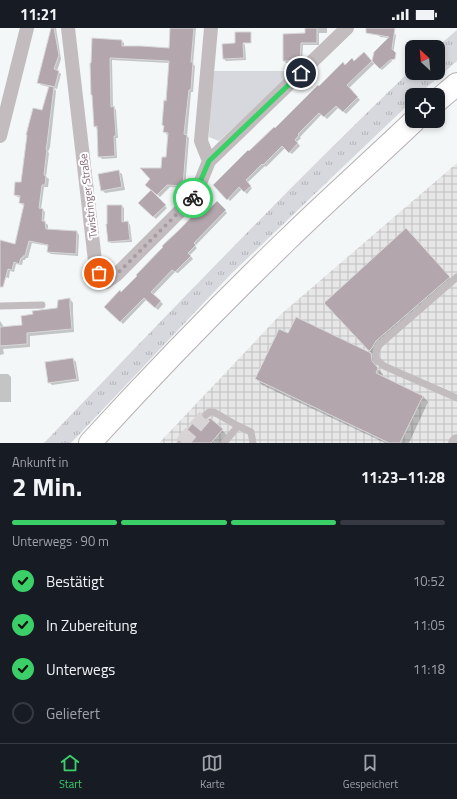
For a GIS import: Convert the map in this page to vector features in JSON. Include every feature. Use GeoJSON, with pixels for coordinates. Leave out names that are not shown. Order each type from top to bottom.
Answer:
{"type":"FeatureCollection","features":[{"type":"Feature","properties":{"kind":"main road"},"geometry":{"type":"LineString","coordinates":[[445,94],[457,84]]}},
{"type":"Feature","properties":{"kind":"main road"},"geometry":{"type":"LineString","coordinates":[[90,443],[152,376],[226,300],[287,240],[407,128]]}},
{"type":"Feature","properties":{"kind":"street"},"geometry":{"type":"LineString","coordinates":[[0,136],[28,28]]}},
{"type":"Feature","properties":{"kind":"street","name":"Twistringer Straße"},"geometry":{"type":"LineString","coordinates":[[68,28],[95,262],[99,273],[106,282],[116,275],[194,196],[209,161]]}},
{"type":"Feature","properties":{"kind":"street"},"geometry":{"type":"LineString","coordinates":[[211,28],[201,141],[209,161],[348,28]]}},
{"type":"Feature","properties":{"kind":"lane"},"geometry":{"type":"LineString","coordinates":[[457,277],[379,345],[376,352],[376,358],[384,366],[457,398]]}},
{"type":"Feature","properties":{"kind":"lane"},"geometry":{"type":"LineString","coordinates":[[0,306],[42,305]]}},
{"type":"Feature","properties":{"kind":"lane"},"geometry":{"type":"LineString","coordinates":[[206,415],[209,412],[214,412],[251,432],[253,443]]}},
{"type":"Feature","properties":{"kind":"lane"},"geometry":{"type":"LineString","coordinates":[[224,443],[238,426]]}},
{"type":"Feature","properties":{"kind":"shaded area"},"geometry":{"type":"Polygon","coordinates":[[[457,163],[457,443],[159,443],[280,315],[457,163]]]}},
{"type":"Feature","properties":{"kind":"green space"},"geometry":{"type":"Polygon","coordinates":[[[457,30],[457,61],[445,71],[445,40],[457,30]]]}},
{"type":"Feature","properties":{"kind":"green space"},"geometry":{"type":"Polygon","coordinates":[[[212,71],[294,71],[219,141],[209,137],[212,71]]]}},
{"type":"Feature","properties":{"kind":"green space"},"geometry":{"type":"Polygon","coordinates":[[[405,76],[405,80],[435,80],[426,88],[405,88],[405,108],[232,273],[71,443],[44,443],[180,301],[405,76]]]}},
{"type":"Feature","properties":{"kind":"building"},"geometry":{"type":"Polygon","coordinates":[[[51,28],[54,28],[59,55],[54,69],[59,71],[55,87],[37,83],[51,28]]]}},
{"type":"Feature","properties":{"kind":"building"},"geometry":{"type":"Polygon","coordinates":[[[170,28],[194,28],[191,62],[193,62],[191,90],[189,90],[184,134],[187,135],[183,186],[167,185],[157,195],[145,185],[150,179],[140,168],[161,168],[162,157],[166,157],[168,133],[163,132],[164,126],[162,125],[164,100],[166,101],[169,61],[110,58],[111,107],[114,106],[116,136],[114,136],[115,156],[98,157],[97,126],[94,127],[91,95],[90,63],[92,38],[122,40],[122,46],[169,48],[170,28]]]}},
{"type":"Feature","properties":{"kind":"building"},"geometry":{"type":"Polygon","coordinates":[[[305,28],[317,28],[317,43],[301,43],[300,61],[283,61],[283,34],[305,33],[305,28]]]}},
{"type":"Feature","properties":{"kind":"building"},"geometry":{"type":"Polygon","coordinates":[[[366,28],[395,28],[392,49],[396,53],[395,59],[390,60],[380,69],[372,61],[374,52],[389,37],[366,33],[366,28]]]}},
{"type":"Feature","properties":{"kind":"building"},"geometry":{"type":"Polygon","coordinates":[[[235,32],[251,32],[251,43],[243,43],[244,58],[223,59],[222,44],[235,43],[235,32]]]}},
{"type":"Feature","properties":{"kind":"building"},"geometry":{"type":"Polygon","coordinates":[[[364,52],[372,61],[347,85],[358,97],[343,112],[336,106],[324,117],[319,113],[298,134],[299,135],[295,140],[298,143],[289,153],[282,146],[246,180],[251,186],[244,192],[239,187],[227,200],[213,185],[248,150],[249,151],[274,127],[275,128],[343,62],[345,65],[352,58],[354,61],[364,52]]]}},
{"type":"Feature","properties":{"kind":"building"},"geometry":{"type":"Polygon","coordinates":[[[49,86],[54,87],[46,149],[44,175],[46,176],[45,185],[42,185],[39,208],[43,209],[42,221],[45,221],[46,229],[77,231],[76,254],[47,252],[48,245],[29,241],[25,256],[21,258],[19,264],[14,262],[12,270],[8,269],[3,287],[0,287],[0,240],[15,244],[24,204],[19,203],[20,196],[14,195],[15,182],[21,182],[26,135],[33,108],[42,110],[49,86]]]}},
{"type":"Feature","properties":{"kind":"building"},"geometry":{"type":"Polygon","coordinates":[[[119,170],[122,187],[101,191],[98,174],[119,170]]]}},
{"type":"Feature","properties":{"kind":"building"},"geometry":{"type":"Polygon","coordinates":[[[151,190],[166,205],[153,217],[138,203],[151,190]]]}},
{"type":"Feature","properties":{"kind":"building"},"geometry":{"type":"Polygon","coordinates":[[[217,201],[226,210],[194,243],[196,245],[188,253],[191,256],[175,272],[172,270],[151,292],[161,301],[155,308],[144,298],[120,322],[104,307],[120,290],[121,292],[137,276],[136,275],[163,247],[162,246],[202,206],[207,211],[217,201]]]}},
{"type":"Feature","properties":{"kind":"building"},"geometry":{"type":"Polygon","coordinates":[[[107,205],[122,205],[122,222],[128,221],[130,240],[108,242],[106,224],[107,205]]]}},
{"type":"Feature","properties":{"kind":"building"},"geometry":{"type":"Polygon","coordinates":[[[406,228],[450,277],[376,341],[369,351],[324,303],[406,228]]]}},
{"type":"Feature","properties":{"kind":"building"},"geometry":{"type":"Polygon","coordinates":[[[70,298],[72,329],[27,333],[27,344],[0,346],[0,327],[22,325],[21,316],[33,314],[32,311],[57,308],[58,300],[70,298]]]}},
{"type":"Feature","properties":{"kind":"building"},"geometry":{"type":"Polygon","coordinates":[[[296,317],[371,353],[372,361],[378,368],[376,373],[423,396],[400,443],[389,443],[255,379],[279,329],[288,333],[296,317]]]}},
{"type":"Feature","properties":{"kind":"building"},"geometry":{"type":"Polygon","coordinates":[[[73,358],[77,379],[48,383],[45,362],[73,358]]]}},
{"type":"Feature","properties":{"kind":"building"},"geometry":{"type":"Polygon","coordinates":[[[202,412],[201,416],[203,419],[207,420],[210,418],[223,429],[211,443],[176,443],[202,412]]]}},
{"type":"Feature","properties":{"kind":"tunnel"},"geometry":{"type":"LineString","coordinates":[[182,443],[206,415]]}},
{"type":"Feature","properties":{"kind":"way so far"},"geometry":{"type":"LineString","coordinates":[[99,273],[106,282],[116,275],[193,198]]}},
{"type":"Feature","properties":{"kind":"route"},"geometry":{"type":"LineString","coordinates":[[193,198],[209,161],[301,73]]}}]}
